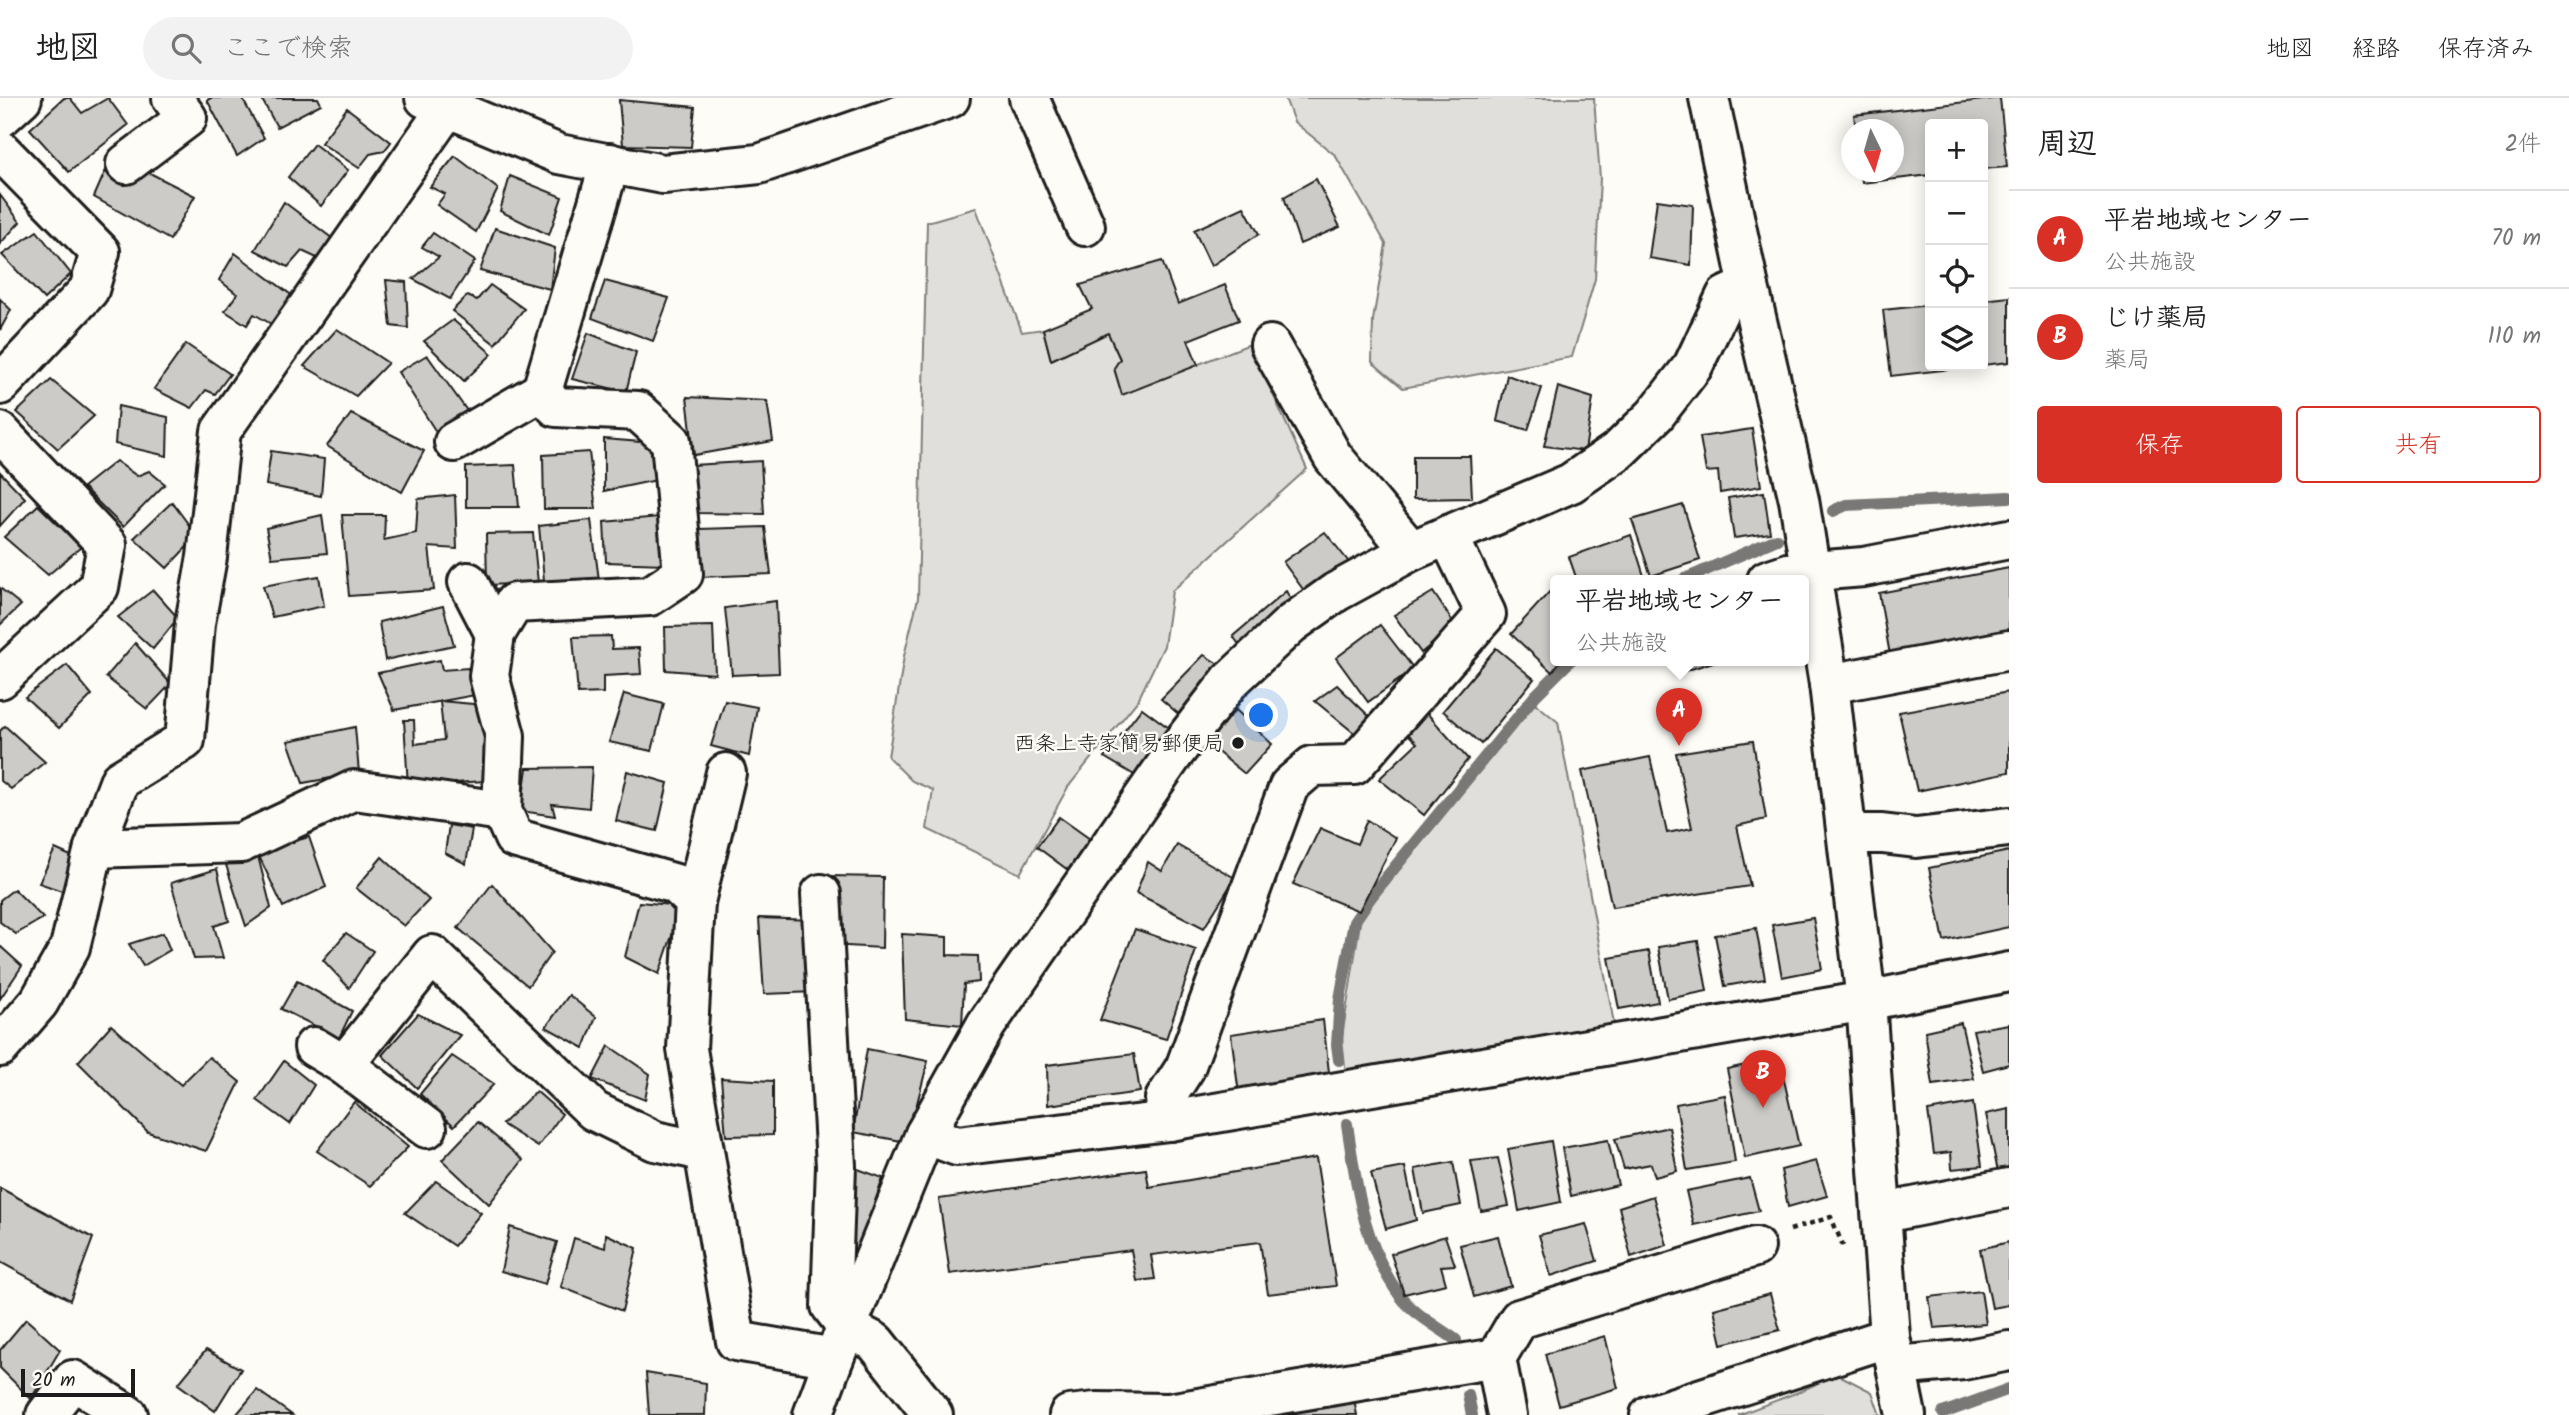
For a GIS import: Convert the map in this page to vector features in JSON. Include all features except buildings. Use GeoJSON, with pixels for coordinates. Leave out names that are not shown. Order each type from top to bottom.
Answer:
{"type":"FeatureCollection","features":[{"type":"Feature","properties":{"kind":"street"},"geometry":{"type":"LineString","coordinates":[[0,118],[22,98]]}},
{"type":"Feature","properties":{"kind":"street"},"geometry":{"type":"LineString","coordinates":[[126,164],[187,118],[172,98]]}},
{"type":"Feature","properties":{"kind":"street"},"geometry":{"type":"LineString","coordinates":[[0,1047],[39,1002],[70,947],[94,848],[120,780],[185,740],[195,623],[207,557],[221,430],[436,103],[559,154],[663,174],[759,164],[950,98]]}},
{"type":"Feature","properties":{"kind":"street"},"geometry":{"type":"LineString","coordinates":[[1030,98],[1085,226]]}},
{"type":"Feature","properties":{"kind":"street"},"geometry":{"type":"LineString","coordinates":[[1709,98],[1749,287],[1799,500],[1829,684],[1866,1001],[1893,1352],[1906,1415]]}},
{"type":"Feature","properties":{"kind":"street"},"geometry":{"type":"LineString","coordinates":[[0,150],[100,252],[89,290],[0,385]]}},
{"type":"Feature","properties":{"kind":"street"},"geometry":{"type":"LineString","coordinates":[[454,442],[542,391],[610,163]]}},
{"type":"Feature","properties":{"kind":"street"},"geometry":{"type":"LineString","coordinates":[[813,1415],[925,1134],[986,1025],[1173,755],[1230,681],[1291,624],[1336,592],[1411,551],[1571,483],[1619,450],[1655,415],[1693,366],[1726,296],[1749,287]]}},
{"type":"Feature","properties":{"kind":"street"},"geometry":{"type":"LineString","coordinates":[[1270,345],[1333,457],[1411,551]]}},
{"type":"Feature","properties":{"kind":"street"},"geometry":{"type":"LineString","coordinates":[[542,391],[556,407],[638,411],[671,441],[683,574],[650,596],[514,603],[495,634],[489,676],[505,736],[502,811],[514,838],[676,884],[695,902]]}},
{"type":"Feature","properties":{"kind":"street"},"geometry":{"type":"LineString","coordinates":[[0,432],[107,545],[99,587],[0,679]]}},
{"type":"Feature","properties":{"kind":"street"},"geometry":{"type":"LineString","coordinates":[[1169,1121],[1165,1099],[1185,1068],[1289,786],[1312,766],[1354,765],[1486,614],[1448,536]]}},
{"type":"Feature","properties":{"kind":"street"},"geometry":{"type":"LineString","coordinates":[[1782,575],[1864,567],[2009,539]]}},
{"type":"Feature","properties":{"kind":"street"},"geometry":{"type":"LineString","coordinates":[[468,582],[495,634]]}},
{"type":"Feature","properties":{"kind":"street"},"geometry":{"type":"LineString","coordinates":[[1829,684],[2009,650]]}},
{"type":"Feature","properties":{"kind":"street"},"geometry":{"type":"LineString","coordinates":[[726,773],[695,902],[687,1049],[736,1341],[874,1342],[933,1415]]}},
{"type":"Feature","properties":{"kind":"street"},"geometry":{"type":"LineString","coordinates":[[94,848],[241,843],[354,790],[502,811]]}},
{"type":"Feature","properties":{"kind":"street"},"geometry":{"type":"LineString","coordinates":[[1847,835],[1882,834],[1916,838],[2009,827]]}},
{"type":"Feature","properties":{"kind":"street"},"geometry":{"type":"LineString","coordinates":[[821,894],[836,1166],[831,1306],[841,1343]]}},
{"type":"Feature","properties":{"kind":"street"},"geometry":{"type":"LineString","coordinates":[[427,1128],[329,1056],[432,955],[594,1111],[655,1141],[703,1151]]}},
{"type":"Feature","properties":{"kind":"street"},"geometry":{"type":"LineString","coordinates":[[925,1134],[957,1146],[1169,1121],[1866,1001],[2009,972]]}},
{"type":"Feature","properties":{"kind":"street"},"geometry":{"type":"LineString","coordinates":[[1883,1213],[2009,1188]]}},
{"type":"Feature","properties":{"kind":"street"},"geometry":{"type":"LineString","coordinates":[[1507,1415],[1496,1358],[1519,1319],[1755,1247]]}},
{"type":"Feature","properties":{"kind":"street"},"geometry":{"type":"LineString","coordinates":[[1650,1415],[1893,1352],[1963,1360],[2009,1352]]}},
{"type":"Feature","properties":{"kind":"street"},"geometry":{"type":"LineString","coordinates":[[1069,1415],[1096,1412],[1169,1413],[1496,1358]]}},
{"type":"Feature","properties":{"kind":"street"},"geometry":{"type":"LineString","coordinates":[[46,1415],[73,1380],[128,1415]]}},
{"type":"Feature","properties":{"kind":"path"},"geometry":{"type":"LineString","coordinates":[[1755,1247],[1772,1236],[1831,1217],[1848,1254],[1849,1239]]}},
{"type":"Feature","properties":{"kind":"shaded area"},"geometry":{"type":"Polygon","coordinates":[[[1285,98],[1594,98],[1600,178],[1595,279],[1572,357],[1403,388],[1372,362],[1373,320],[1386,244],[1335,155],[1294,122],[1285,98]]]}},
{"type":"Feature","properties":{"kind":"shaded area"},"geometry":{"type":"Polygon","coordinates":[[[976,208],[1022,332],[1043,329],[1051,360],[1108,333],[1120,359],[1114,369],[1122,394],[1250,344],[1307,469],[1172,591],[1164,646],[1138,700],[1068,787],[1020,874],[927,829],[933,790],[912,781],[888,757],[904,656],[918,598],[927,222],[976,208]]]}},
{"type":"Feature","properties":{"kind":"shaded area"},"geometry":{"type":"Polygon","coordinates":[[[1535,703],[1558,722],[1615,1029],[1346,1076],[1342,1037],[1361,917],[1535,703]]]}},
{"type":"Feature","properties":{"kind":"shaded area"},"geometry":{"type":"Polygon","coordinates":[[[1837,1374],[1872,1392],[1880,1415],[1738,1415],[1801,1391],[1837,1374]]]}},
{"type":"Feature","properties":{"kind":"waterway"},"geometry":{"type":"LineString","coordinates":[[1833,511],[1846,505],[2009,497]]}},
{"type":"Feature","properties":{"kind":"waterway"},"geometry":{"type":"LineString","coordinates":[[1694,575],[1777,539]]}},
{"type":"Feature","properties":{"kind":"waterway"},"geometry":{"type":"LineString","coordinates":[[1339,1060],[1337,1045],[1340,999],[1354,922],[1375,891],[1535,696],[1565,666]]}},
{"type":"Feature","properties":{"kind":"waterway"},"geometry":{"type":"LineString","coordinates":[[1347,1124],[1363,1214],[1388,1278],[1401,1297],[1420,1315],[1456,1340]]}},
{"type":"Feature","properties":{"kind":"waterway"},"geometry":{"type":"LineString","coordinates":[[1943,1413],[2009,1389]]}},
{"type":"Feature","properties":{"kind":"waterway"},"geometry":{"type":"LineString","coordinates":[[1468,1395],[1472,1415]]}},
{"type":"Feature","properties":{"kind":"place","name":"西条上寺家簡易郵便局"},"geometry":{"type":"Point","coordinates":[1238,743]}},
{"type":"Feature","properties":{"kind":"place","name":"平岩地域センター"},"geometry":{"type":"Point","coordinates":[1679,746]}},
{"type":"Feature","properties":{"kind":"place","name":"じけ薬局"},"geometry":{"type":"Point","coordinates":[1763,1108]}}]}
